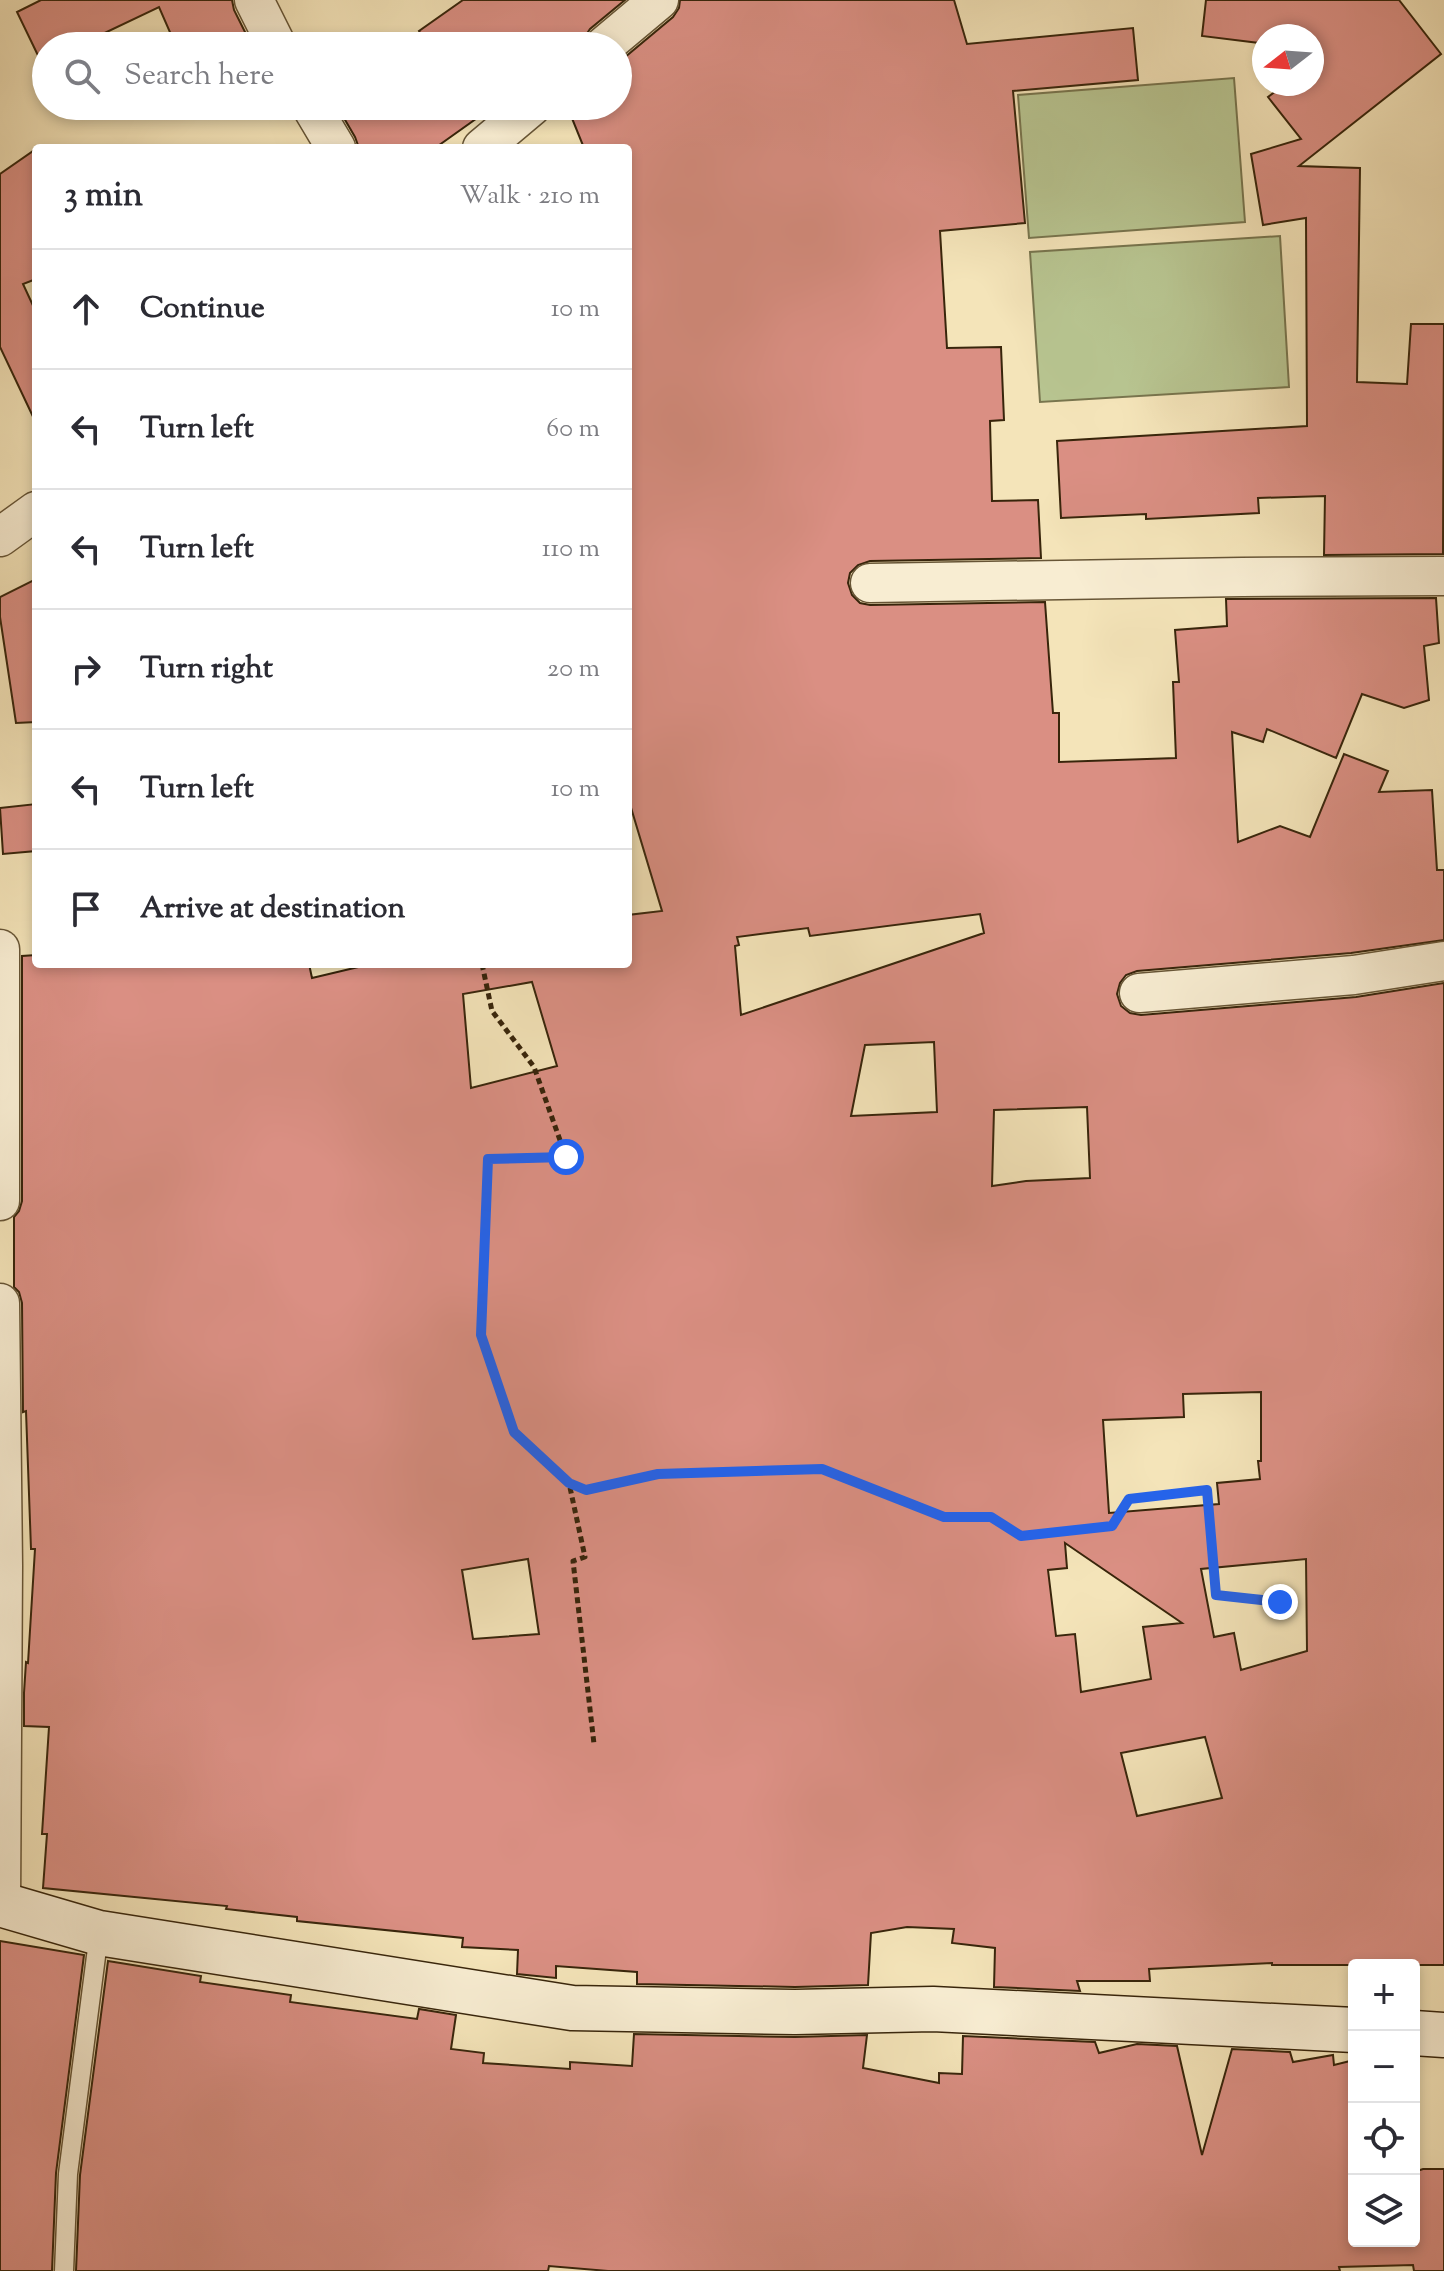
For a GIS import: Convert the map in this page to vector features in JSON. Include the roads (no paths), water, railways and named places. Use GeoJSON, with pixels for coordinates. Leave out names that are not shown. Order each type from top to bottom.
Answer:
{"type":"FeatureCollection","features":[{"type":"Feature","properties":{"kind":"street"},"geometry":{"type":"LineString","coordinates":[[254,0],[270,32]]}},
{"type":"Feature","properties":{"kind":"street"},"geometry":{"type":"LineString","coordinates":[[621,32],[659,0]]}},
{"type":"Feature","properties":{"kind":"street"},"geometry":{"type":"LineString","coordinates":[[319,120],[334,144]]}},
{"type":"Feature","properties":{"kind":"street"},"geometry":{"type":"LineString","coordinates":[[487,144],[515,120]]}},
{"type":"Feature","properties":{"kind":"street"},"geometry":{"type":"LineString","coordinates":[[0,537],[32,514]]}},
{"type":"Feature","properties":{"kind":"street"},"geometry":{"type":"LineString","coordinates":[[870,583],[1444,576]]}},
{"type":"Feature","properties":{"kind":"street"},"geometry":{"type":"LineString","coordinates":[[0,949],[0,1201]]}},
{"type":"Feature","properties":{"kind":"street"},"geometry":{"type":"LineString","coordinates":[[1139,993],[1354,975],[1444,961]]}},
{"type":"Feature","properties":{"kind":"street"},"geometry":{"type":"LineString","coordinates":[[0,1303],[3,1566],[0,1904],[99,1933],[572,2008],[795,2012],[933,2009],[1348,2030]]}},
{"type":"Feature","properties":{"kind":"street"},"geometry":{"type":"LineString","coordinates":[[1420,2033],[1444,2035]]}},
{"type":"Feature","properties":{"kind":"lane"},"geometry":{"type":"LineString","coordinates":[[64,2271],[68,2174],[99,1933]]}}]}
